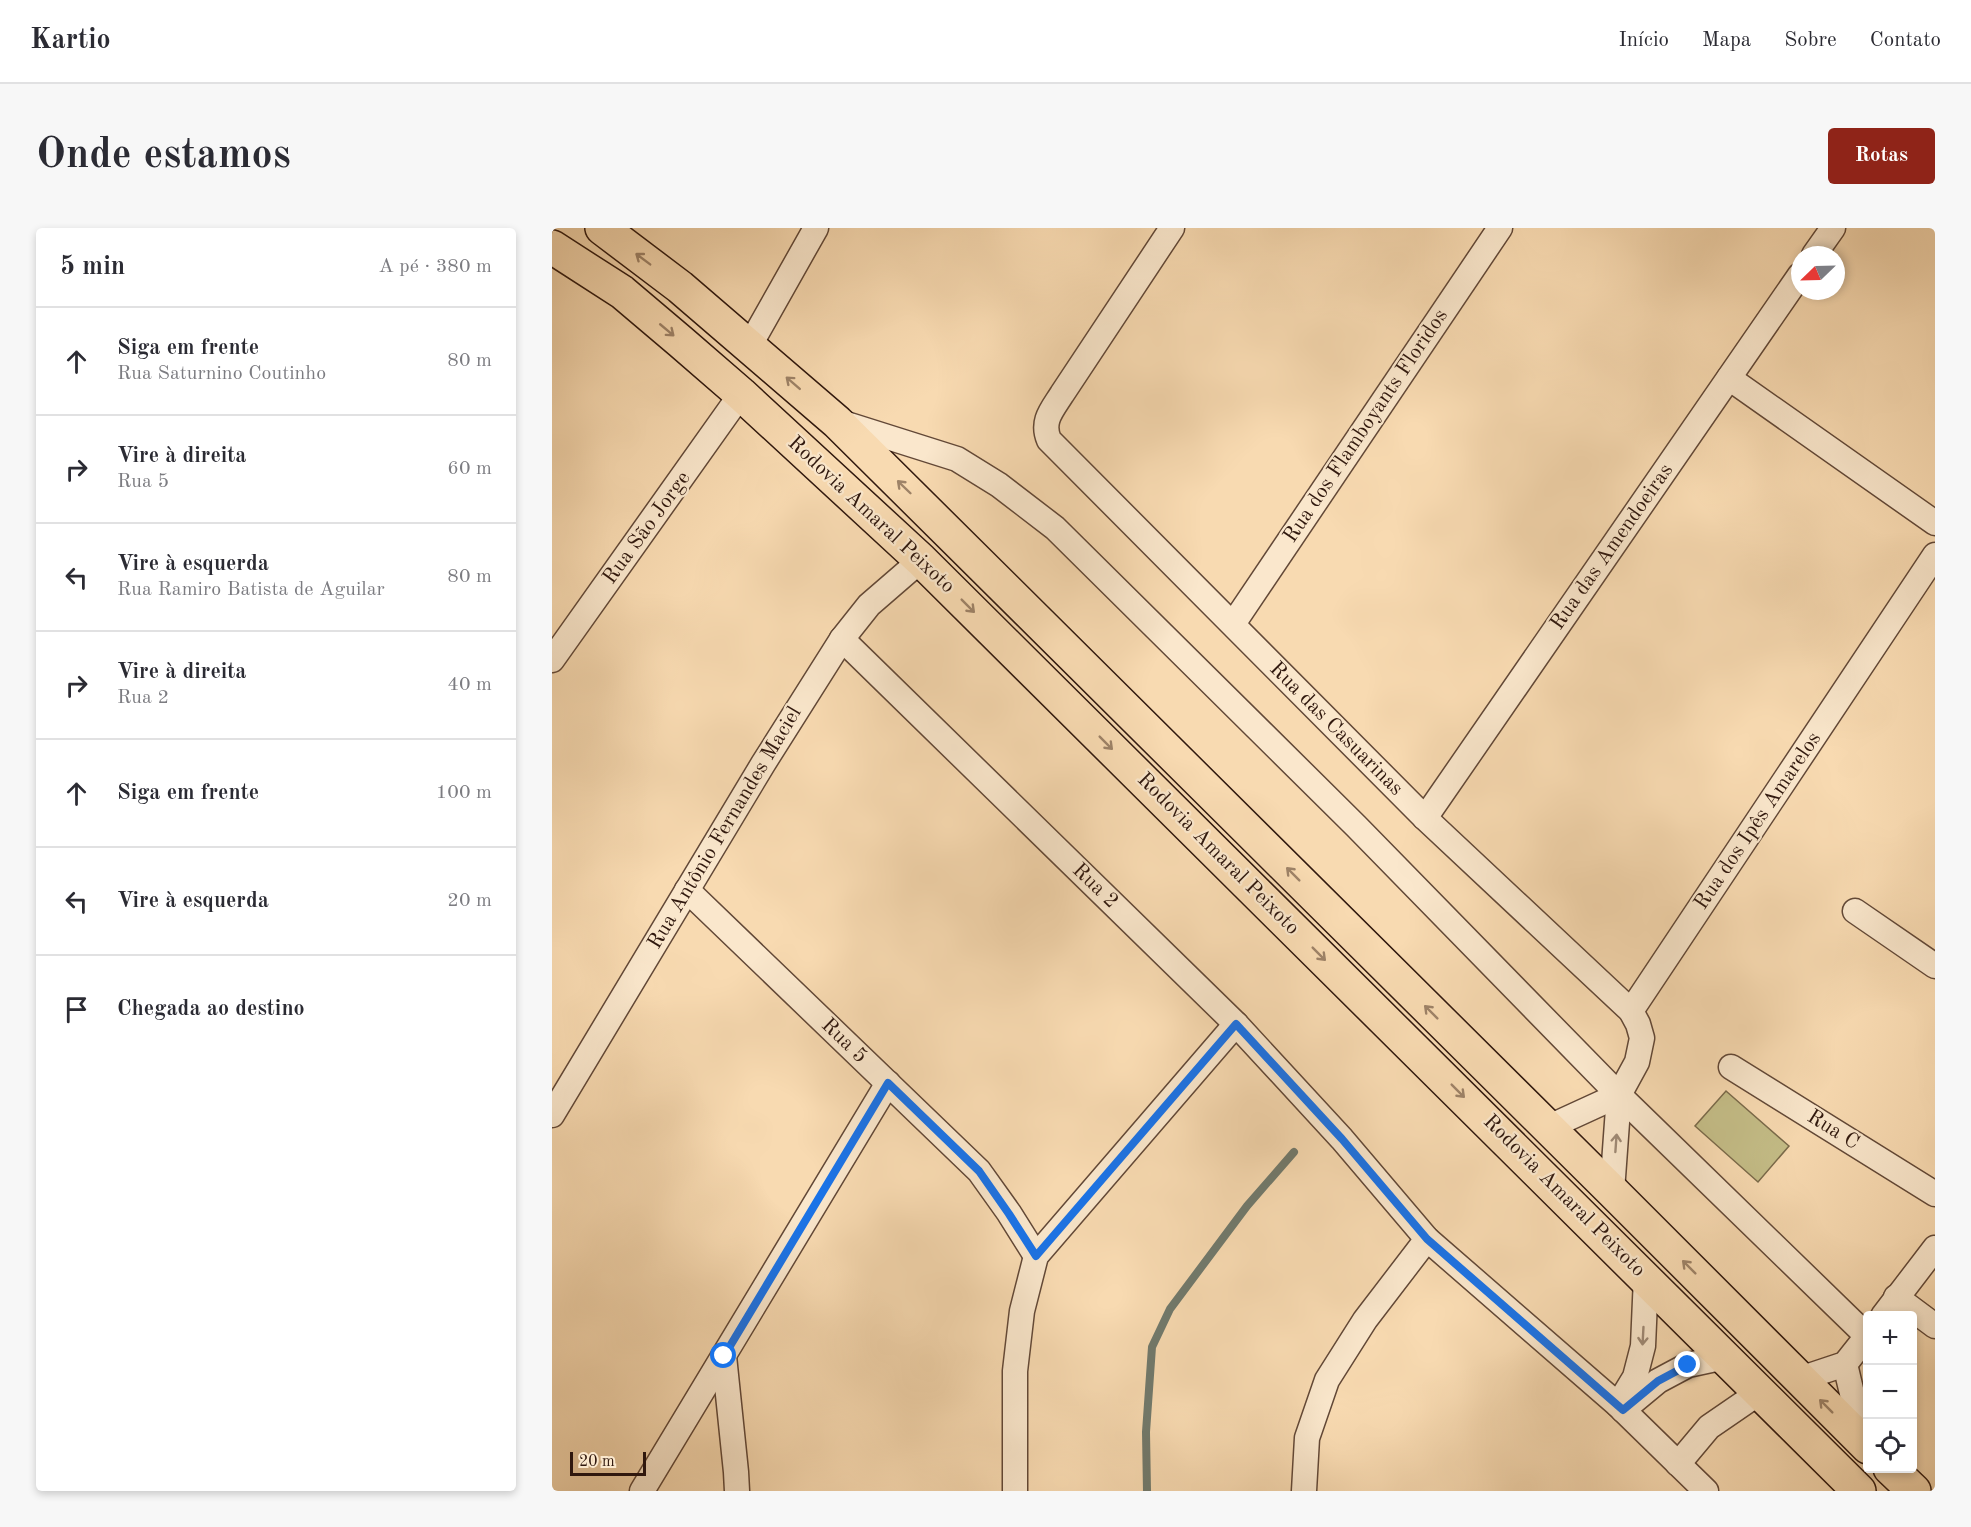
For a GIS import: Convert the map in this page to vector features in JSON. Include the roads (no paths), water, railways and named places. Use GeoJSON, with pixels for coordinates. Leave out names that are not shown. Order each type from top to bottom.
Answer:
{"type":"FeatureCollection","features":[{"type":"Feature","properties":{"kind":"highway","name":"Rodovia Amaral Peixoto"},"geometry":{"type":"LineString","coordinates":[[602,228],[680,287],[837,422],[1863,1442]]}},
{"type":"Feature","properties":{"kind":"highway","name":"Rodovia Amaral Peixoto"},"geometry":{"type":"LineString","coordinates":[[552,247],[622,292],[741,394],[921,560],[1646,1277],[1851,1488]]}},
{"type":"Feature","properties":{"kind":"highway"},"geometry":{"type":"LineString","coordinates":[[1895,1473],[1914,1491]]}},
{"type":"Feature","properties":{"kind":"street"},"geometry":{"type":"LineString","coordinates":[[750,345],[816,228]]}},
{"type":"Feature","properties":{"kind":"street","name":"Rua das Casuarinas"},"geometry":{"type":"LineString","coordinates":[[1172,228],[1046,421],[1045,430],[1049,440],[1425,818],[1631,1011]]}},
{"type":"Feature","properties":{"kind":"street"},"geometry":{"type":"LineString","coordinates":[[1820,246],[1833,228]]}},
{"type":"Feature","properties":{"kind":"street","name":"Rua dos Flamboyants Floridos"},"geometry":{"type":"LineString","coordinates":[[1233,624],[1492,231]]}},
{"type":"Feature","properties":{"kind":"street","name":"Rua das Amendoeiras"},"geometry":{"type":"LineString","coordinates":[[1425,818],[1791,288]]}},
{"type":"Feature","properties":{"kind":"street"},"geometry":{"type":"LineString","coordinates":[[1729,378],[1935,523]]}},
{"type":"Feature","properties":{"kind":"street","name":"Rua São Jorge"},"geometry":{"type":"LineString","coordinates":[[552,660],[741,394]]}},
{"type":"Feature","properties":{"kind":"street"},"geometry":{"type":"LineString","coordinates":[[837,422],[957,459],[999,484],[1055,528],[1356,826],[1619,1095],[1863,1332]]}},
{"type":"Feature","properties":{"kind":"street","name":"Rua dos Ipês Amarelos"},"geometry":{"type":"LineString","coordinates":[[1631,1011],[1935,555]]}},
{"type":"Feature","properties":{"kind":"street","name":"Rua Antônio Fernandes Maciel"},"geometry":{"type":"LineString","coordinates":[[552,1114],[763,764],[842,639],[869,605],[921,560]]}},
{"type":"Feature","properties":{"kind":"street","name":"Rua 2"},"geometry":{"type":"LineString","coordinates":[[842,639],[1236,1024],[1342,1139],[1427,1239],[1620,1407],[1706,1491]]}},
{"type":"Feature","properties":{"kind":"street","name":"Rua 5"},"geometry":{"type":"LineString","coordinates":[[687,890],[979,1171],[1036,1256]]}},
{"type":"Feature","properties":{"kind":"street"},"geometry":{"type":"LineString","coordinates":[[1855,911],[1935,966]]}},
{"type":"Feature","properties":{"kind":"street"},"geometry":{"type":"LineString","coordinates":[[1612,1191],[1619,1095],[1637,1062],[1642,1038],[1631,1011]]}},
{"type":"Feature","properties":{"kind":"street"},"geometry":{"type":"LineString","coordinates":[[1015,1491],[1015,1371],[1022,1311],[1036,1256],[1236,1024]]}},
{"type":"Feature","properties":{"kind":"street","name":"Rua C"},"geometry":{"type":"LineString","coordinates":[[1731,1067],[1935,1194]]}},
{"type":"Feature","properties":{"kind":"street"},"geometry":{"type":"LineString","coordinates":[[642,1491],[888,1083]]}},
{"type":"Feature","properties":{"kind":"street"},"geometry":{"type":"LineString","coordinates":[[1547,1128],[1619,1095]]}},
{"type":"Feature","properties":{"kind":"street"},"geometry":{"type":"LineString","coordinates":[[1304,1491],[1307,1438],[1327,1380],[1365,1320],[1427,1239]]}},
{"type":"Feature","properties":{"kind":"street"},"geometry":{"type":"LineString","coordinates":[[1935,1248],[1890,1306],[1935,1326]]}},
{"type":"Feature","properties":{"kind":"street"},"geometry":{"type":"LineString","coordinates":[[1620,1407],[1635,1377],[1643,1346],[1646,1277]]}},
{"type":"Feature","properties":{"kind":"street"},"geometry":{"type":"LineString","coordinates":[[1800,1379],[1845,1364],[1863,1341]]}},
{"type":"Feature","properties":{"kind":"street"},"geometry":{"type":"LineString","coordinates":[[724,1356],[736,1491]]}},
{"type":"Feature","properties":{"kind":"street"},"geometry":{"type":"LineString","coordinates":[[1620,1407],[1658,1381],[1688,1365],[1725,1357]]}},
{"type":"Feature","properties":{"kind":"street"},"geometry":{"type":"LineString","coordinates":[[1845,1364],[1863,1433]]}},
{"type":"Feature","properties":{"kind":"street"},"geometry":{"type":"LineString","coordinates":[[1678,1464],[1709,1427],[1760,1392]]}},
{"type":"Feature","properties":{"kind":"waterway"},"geometry":{"type":"LineString","coordinates":[[1147,1491],[1146,1432],[1152,1347],[1170,1309],[1247,1206],[1294,1152]]}}]}
